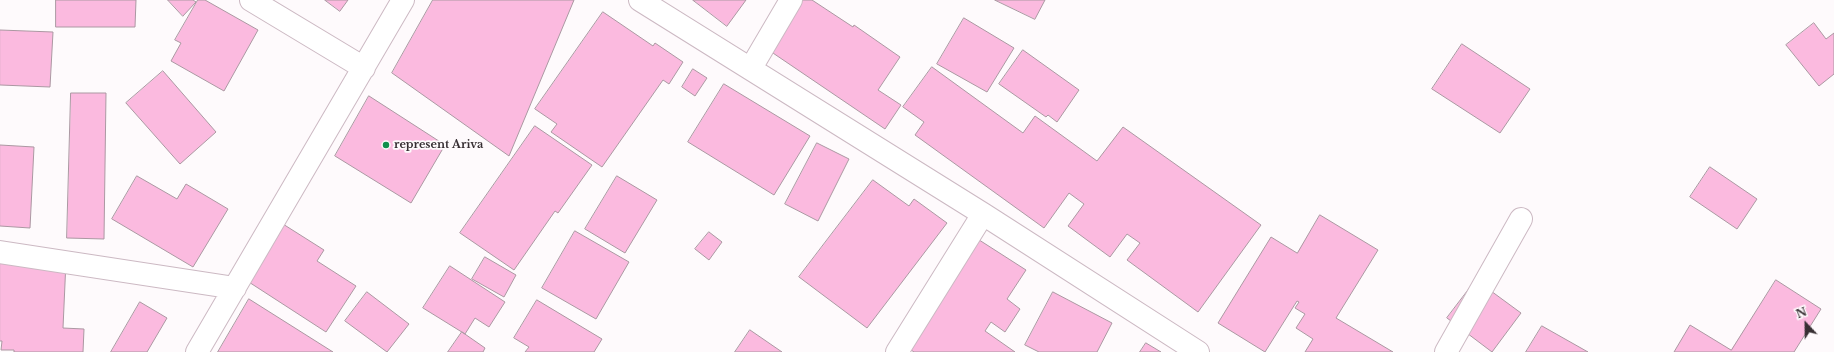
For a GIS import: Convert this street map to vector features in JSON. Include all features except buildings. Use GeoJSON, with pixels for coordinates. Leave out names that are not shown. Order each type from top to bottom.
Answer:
{"type":"FeatureCollection","features":[{"type":"Feature","properties":{"kind":"street"},"geometry":{"type":"LineString","coordinates":[[252,0],[364,68]]}},
{"type":"Feature","properties":{"kind":"street"},"geometry":{"type":"LineString","coordinates":[[197,352],[403,0]]}},
{"type":"Feature","properties":{"kind":"street"},"geometry":{"type":"LineString","coordinates":[[640,0],[983,214],[1198,352]]}},
{"type":"Feature","properties":{"kind":"street"},"geometry":{"type":"LineString","coordinates":[[751,68],[790,0]]}},
{"type":"Feature","properties":{"kind":"street"},"geometry":{"type":"LineString","coordinates":[[897,352],[983,214]]}},
{"type":"Feature","properties":{"kind":"street"},"geometry":{"type":"LineString","coordinates":[[1446,352],[1521,219]]}},
{"type":"Feature","properties":{"kind":"street"},"geometry":{"type":"LineString","coordinates":[[0,252],[235,288]]}},
{"type":"Feature","properties":{"kind":"place","name":"represent Ariva"},"geometry":{"type":"Point","coordinates":[386,145]}}]}
